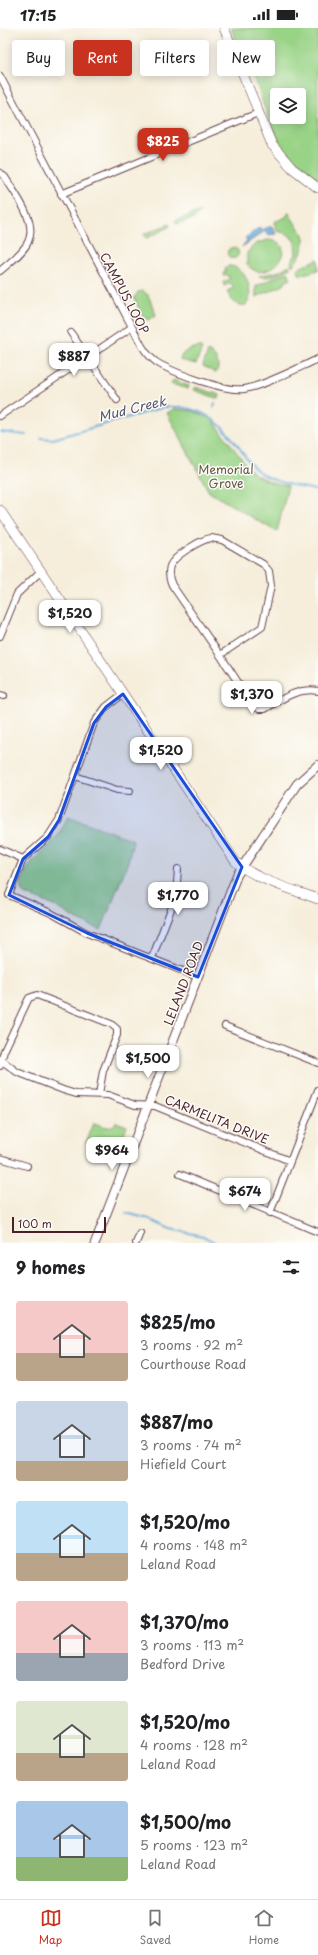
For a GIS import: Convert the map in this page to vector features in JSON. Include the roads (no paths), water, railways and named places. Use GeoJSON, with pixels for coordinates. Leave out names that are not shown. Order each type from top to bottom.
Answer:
{"type":"FeatureCollection","features":[{"type":"Feature","properties":{"kind":"main road"},"geometry":{"type":"LineString","coordinates":[[224,28],[269,138],[284,160],[300,175],[318,188]]}},
{"type":"Feature","properties":{"kind":"main road"},"geometry":{"type":"LineString","coordinates":[[0,510],[232,857],[242,867],[264,878],[318,899]]}},
{"type":"Feature","properties":{"kind":"street","name":"CAMPUS LOOP"},"geometry":{"type":"LineString","coordinates":[[0,76],[146,353],[162,366],[227,389],[250,388],[318,359]]}},
{"type":"Feature","properties":{"kind":"street"},"geometry":{"type":"LineString","coordinates":[[61,194],[258,114]]}},
{"type":"Feature","properties":{"kind":"street"},"geometry":{"type":"LineString","coordinates":[[0,173],[5,177],[28,218],[30,234],[24,248],[0,271]]}},
{"type":"Feature","properties":{"kind":"street"},"geometry":{"type":"LineString","coordinates":[[0,416],[132,327]]}},
{"type":"Feature","properties":{"kind":"street"},"geometry":{"type":"LineString","coordinates":[[71,333],[117,400]]}},
{"type":"Feature","properties":{"kind":"street"},"geometry":{"type":"LineString","coordinates":[[220,655],[262,627],[272,580],[269,571],[263,564],[222,540],[211,538],[202,541],[176,559],[170,566],[169,575],[172,585],[253,705],[259,709],[265,709],[299,691],[318,691]]}},
{"type":"Feature","properties":{"kind":"street"},"geometry":{"type":"LineString","coordinates":[[0,636],[17,594],[41,571]]}},
{"type":"Feature","properties":{"kind":"street"},"geometry":{"type":"LineString","coordinates":[[123,694],[106,706],[94,723],[59,820],[54,830],[24,859],[9,895],[51,913],[86,933],[198,977]]}},
{"type":"Feature","properties":{"kind":"street","name":"LELAND ROAD"},"geometry":{"type":"LineString","coordinates":[[94,1243],[237,875],[297,784],[318,765]]}},
{"type":"Feature","properties":{"kind":"street"},"geometry":{"type":"LineString","coordinates":[[75,776],[117,790],[130,791]]}},
{"type":"Feature","properties":{"kind":"street"},"geometry":{"type":"LineString","coordinates":[[0,849],[24,859]]}},
{"type":"Feature","properties":{"kind":"street"},"geometry":{"type":"LineString","coordinates":[[152,958],[176,896],[178,869]]}},
{"type":"Feature","properties":{"kind":"street"},"geometry":{"type":"LineString","coordinates":[[1,1062],[4,1051],[27,1002],[32,996],[37,995],[111,1024],[117,1029],[117,1035],[103,1071],[99,1094]]}},
{"type":"Feature","properties":{"kind":"street"},"geometry":{"type":"LineString","coordinates":[[225,1026],[318,1063]]}},
{"type":"Feature","properties":{"kind":"street","name":"CARMELITA DRIVE"},"geometry":{"type":"LineString","coordinates":[[1,1062],[23,1075],[76,1094],[99,1094],[118,1097],[135,1105],[155,1106],[290,1161]]}},
{"type":"Feature","properties":{"kind":"street"},"geometry":{"type":"LineString","coordinates":[[270,1213],[318,1090]]}},
{"type":"Feature","properties":{"kind":"street"},"geometry":{"type":"LineString","coordinates":[[0,1158],[27,1166]]}},
{"type":"Feature","properties":{"kind":"street"},"geometry":{"type":"LineString","coordinates":[[180,1174],[318,1232]]}},
{"type":"Feature","properties":{"kind":"street"},"geometry":{"type":"LineString","coordinates":[[136,1243],[140,1232]]}},
{"type":"Feature","properties":{"kind":"water"},"geometry":{"type":"Polygon","coordinates":[[[272,226],[276,234],[268,235],[265,231],[242,247],[247,240],[245,238],[260,227],[261,230],[272,226]]]}},
{"type":"Feature","properties":{"kind":"waterway"},"geometry":{"type":"LineString","coordinates":[[214,407],[215,403]]}},
{"type":"Feature","properties":{"kind":"waterway","name":"Mud Creek"},"geometry":{"type":"LineString","coordinates":[[41,438],[53,439],[164,407],[188,408],[207,415],[223,428],[231,436],[250,464],[265,476],[280,482],[318,491]]}},
{"type":"Feature","properties":{"kind":"waterway","name":"Mud Creek"},"geometry":{"type":"LineString","coordinates":[[0,432],[26,435]]}},
{"type":"Feature","properties":{"kind":"waterway"},"geometry":{"type":"LineString","coordinates":[[126,1213],[149,1219],[170,1229],[203,1236],[216,1243]]}},
{"type":"Feature","properties":{"kind":"park label","name":"Memorial Grove"},"geometry":{"type":"Point","coordinates":[226,476]}}]}
